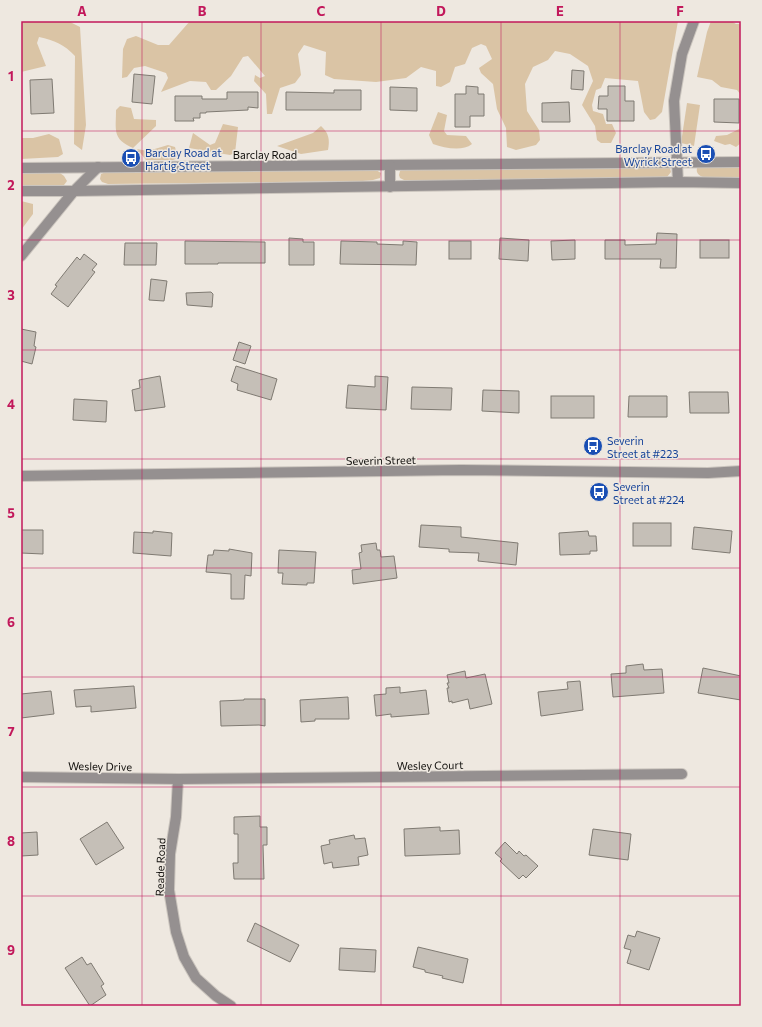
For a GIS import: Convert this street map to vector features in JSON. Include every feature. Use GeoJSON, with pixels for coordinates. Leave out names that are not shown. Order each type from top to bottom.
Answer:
{"type":"FeatureCollection","features":[{"type":"Feature","properties":{"kind":"street"},"geometry":{"type":"LineString","coordinates":[[678,182],[674,101],[682,54],[694,21]]}},
{"type":"Feature","properties":{"kind":"street","name":"Barclay Road"},"geometry":{"type":"LineString","coordinates":[[21,168],[741,162]]}},
{"type":"Feature","properties":{"kind":"street"},"geometry":{"type":"LineString","coordinates":[[390,165],[390,187]]}},
{"type":"Feature","properties":{"kind":"street"},"geometry":{"type":"LineString","coordinates":[[21,256],[74,191],[98,167]]}},
{"type":"Feature","properties":{"kind":"street"},"geometry":{"type":"LineString","coordinates":[[21,191],[678,182],[741,183]]}},
{"type":"Feature","properties":{"kind":"street","name":"Severin Street"},"geometry":{"type":"LineString","coordinates":[[21,476],[461,470],[708,473],[741,471]]}},
{"type":"Feature","properties":{"kind":"street","name":"Wesley Court"},"geometry":{"type":"LineString","coordinates":[[178,779],[682,774]]}},
{"type":"Feature","properties":{"kind":"street","name":"Wesley Drive"},"geometry":{"type":"LineString","coordinates":[[21,777],[178,779]]}},
{"type":"Feature","properties":{"kind":"street","name":"Reade Road"},"geometry":{"type":"LineString","coordinates":[[178,779],[176,817],[170,854],[169,890],[176,932],[184,956],[196,978],[216,996],[232,1006]]}},
{"type":"Feature","properties":{"kind":"shaded area"},"geometry":{"type":"Polygon","coordinates":[[[26,21],[70,22],[80,27],[86,125],[82,150],[74,144],[75,56],[59,44],[39,37],[37,43],[46,66],[21,72],[21,23],[26,21]]]}},
{"type":"Feature","properties":{"kind":"shaded area"},"geometry":{"type":"Polygon","coordinates":[[[190,21],[678,21],[662,112],[655,119],[650,120],[644,112],[638,81],[605,78],[601,88],[596,90],[592,105],[593,111],[603,114],[606,124],[612,124],[616,133],[611,143],[601,143],[597,140],[595,126],[582,105],[593,81],[588,66],[570,54],[555,51],[548,60],[533,67],[525,84],[527,111],[539,130],[540,140],[536,145],[516,150],[507,147],[506,128],[497,109],[493,84],[481,73],[479,68],[492,59],[486,46],[481,44],[472,48],[465,64],[455,67],[450,82],[441,87],[436,86],[436,71],[421,67],[406,78],[376,82],[334,79],[325,75],[326,52],[304,45],[298,54],[301,75],[295,83],[280,88],[272,114],[267,114],[266,94],[254,81],[255,75],[260,78],[265,76],[248,56],[243,57],[231,76],[216,90],[211,90],[206,82],[190,81],[161,92],[168,78],[166,73],[145,66],[134,68],[127,77],[122,78],[123,49],[127,39],[136,36],[158,45],[169,45],[190,21]]]}},
{"type":"Feature","properties":{"kind":"shaded area"},"geometry":{"type":"Polygon","coordinates":[[[711,21],[731,21],[736,24],[741,24],[741,95],[737,90],[721,87],[712,80],[697,77],[707,32],[711,21]]]}},
{"type":"Feature","properties":{"kind":"shaded area"},"geometry":{"type":"Polygon","coordinates":[[[687,103],[700,105],[694,146],[681,143],[687,103]]]}},
{"type":"Feature","properties":{"kind":"shaded area"},"geometry":{"type":"Polygon","coordinates":[[[120,106],[131,108],[134,119],[156,120],[156,126],[133,148],[126,145],[118,137],[116,128],[116,110],[120,106]]]}},
{"type":"Feature","properties":{"kind":"shaded area"},"geometry":{"type":"Polygon","coordinates":[[[438,112],[447,115],[444,131],[447,135],[466,136],[472,144],[458,149],[433,144],[429,135],[438,112]]]}},
{"type":"Feature","properties":{"kind":"shaded area"},"geometry":{"type":"Polygon","coordinates":[[[223,124],[238,127],[235,153],[230,155],[189,148],[193,133],[210,145],[215,143],[223,124]]]}},
{"type":"Feature","properties":{"kind":"shaded area"},"geometry":{"type":"Polygon","coordinates":[[[321,126],[326,131],[328,137],[328,150],[301,154],[277,146],[313,133],[321,126]]]}},
{"type":"Feature","properties":{"kind":"shaded area"},"geometry":{"type":"Polygon","coordinates":[[[741,128],[741,143],[736,147],[730,144],[725,145],[714,141],[716,136],[727,135],[741,128]]]}},
{"type":"Feature","properties":{"kind":"shaded area"},"geometry":{"type":"Polygon","coordinates":[[[49,134],[59,139],[63,154],[58,157],[21,159],[21,138],[33,138],[49,134]]]}},
{"type":"Feature","properties":{"kind":"shaded area"},"geometry":{"type":"Polygon","coordinates":[[[168,145],[175,147],[178,158],[173,160],[146,160],[137,149],[148,151],[168,145]]]}},
{"type":"Feature","properties":{"kind":"shaded area"},"geometry":{"type":"Polygon","coordinates":[[[741,167],[741,179],[707,178],[697,173],[697,168],[741,167]]]}},
{"type":"Feature","properties":{"kind":"shaded area"},"geometry":{"type":"Polygon","coordinates":[[[404,168],[670,168],[671,172],[664,178],[406,181],[400,178],[399,175],[400,171],[404,168]]]}},
{"type":"Feature","properties":{"kind":"shaded area"},"geometry":{"type":"Polygon","coordinates":[[[376,170],[381,173],[380,178],[363,181],[108,184],[102,182],[100,179],[101,174],[106,172],[376,170]]]}},
{"type":"Feature","properties":{"kind":"shaded area"},"geometry":{"type":"Polygon","coordinates":[[[21,173],[60,173],[67,181],[64,185],[21,186],[21,173]]]}},
{"type":"Feature","properties":{"kind":"shaded area"},"geometry":{"type":"Polygon","coordinates":[[[21,201],[33,204],[33,214],[21,230],[21,201]]]}},
{"type":"Feature","properties":{"kind":"building"},"geometry":{"type":"Polygon","coordinates":[[[572,70],[584,71],[583,90],[571,89],[572,70]]]}},
{"type":"Feature","properties":{"kind":"building"},"geometry":{"type":"Polygon","coordinates":[[[134,74],[155,76],[152,104],[132,102],[134,74]]]}},
{"type":"Feature","properties":{"kind":"building"},"geometry":{"type":"Polygon","coordinates":[[[52,79],[54,113],[31,114],[30,80],[52,79]]]}},
{"type":"Feature","properties":{"kind":"building"},"geometry":{"type":"Polygon","coordinates":[[[466,86],[478,87],[478,94],[484,94],[484,116],[470,116],[470,127],[455,127],[455,94],[466,94],[466,86]]]}},
{"type":"Feature","properties":{"kind":"building"},"geometry":{"type":"Polygon","coordinates":[[[608,86],[625,86],[625,101],[634,101],[634,121],[607,121],[607,109],[598,109],[599,96],[608,96],[608,86]]]}},
{"type":"Feature","properties":{"kind":"building"},"geometry":{"type":"Polygon","coordinates":[[[390,87],[417,88],[417,111],[390,110],[390,87]]]}},
{"type":"Feature","properties":{"kind":"building"},"geometry":{"type":"Polygon","coordinates":[[[334,90],[361,90],[361,110],[286,110],[286,92],[334,93],[334,90]]]}},
{"type":"Feature","properties":{"kind":"building"},"geometry":{"type":"Polygon","coordinates":[[[227,92],[258,92],[258,108],[248,107],[248,110],[206,112],[200,113],[200,118],[193,118],[194,121],[175,121],[175,96],[202,96],[202,99],[227,99],[227,92]]]}},
{"type":"Feature","properties":{"kind":"building"},"geometry":{"type":"Polygon","coordinates":[[[714,99],[739,99],[739,123],[714,122],[714,99]]]}},
{"type":"Feature","properties":{"kind":"building"},"geometry":{"type":"Polygon","coordinates":[[[569,102],[570,122],[542,122],[542,103],[569,102]]]}},
{"type":"Feature","properties":{"kind":"building"},"geometry":{"type":"Polygon","coordinates":[[[657,233],[677,234],[676,268],[660,268],[661,259],[605,259],[605,240],[625,240],[625,245],[656,244],[657,233]]]}},
{"type":"Feature","properties":{"kind":"building"},"geometry":{"type":"Polygon","coordinates":[[[289,238],[303,239],[303,242],[314,242],[314,265],[289,265],[289,238]]]}},
{"type":"Feature","properties":{"kind":"building"},"geometry":{"type":"Polygon","coordinates":[[[500,238],[529,240],[528,261],[499,259],[500,238]]]}},
{"type":"Feature","properties":{"kind":"building"},"geometry":{"type":"Polygon","coordinates":[[[575,240],[575,259],[552,260],[551,241],[575,240]]]}},
{"type":"Feature","properties":{"kind":"building"},"geometry":{"type":"Polygon","coordinates":[[[700,240],[729,240],[729,258],[700,258],[700,240]]]}},
{"type":"Feature","properties":{"kind":"building"},"geometry":{"type":"Polygon","coordinates":[[[185,241],[265,242],[265,263],[185,264],[185,241]]]}},
{"type":"Feature","properties":{"kind":"building"},"geometry":{"type":"Polygon","coordinates":[[[341,241],[377,242],[377,244],[403,245],[403,241],[417,242],[416,265],[340,264],[341,241]]]}},
{"type":"Feature","properties":{"kind":"building"},"geometry":{"type":"Polygon","coordinates":[[[449,241],[471,241],[471,259],[449,259],[449,241]]]}},
{"type":"Feature","properties":{"kind":"building"},"geometry":{"type":"Polygon","coordinates":[[[125,243],[157,243],[156,265],[124,265],[125,243]]]}},
{"type":"Feature","properties":{"kind":"building"},"geometry":{"type":"Polygon","coordinates":[[[84,254],[97,264],[92,270],[95,272],[68,307],[51,294],[57,286],[55,285],[77,257],[80,260],[84,254]]]}},
{"type":"Feature","properties":{"kind":"building"},"geometry":{"type":"Polygon","coordinates":[[[151,279],[167,281],[164,301],[149,300],[151,279]]]}},
{"type":"Feature","properties":{"kind":"building"},"geometry":{"type":"Polygon","coordinates":[[[211,292],[213,294],[212,307],[187,305],[186,293],[211,292]]]}},
{"type":"Feature","properties":{"kind":"building"},"geometry":{"type":"Polygon","coordinates":[[[21,329],[36,332],[34,346],[36,347],[32,364],[21,361],[21,329]]]}},
{"type":"Feature","properties":{"kind":"building"},"geometry":{"type":"Polygon","coordinates":[[[239,342],[251,346],[245,364],[233,360],[239,342]]]}},
{"type":"Feature","properties":{"kind":"building"},"geometry":{"type":"Polygon","coordinates":[[[236,366],[277,379],[271,400],[237,390],[238,384],[231,381],[236,366]]]}},
{"type":"Feature","properties":{"kind":"building"},"geometry":{"type":"Polygon","coordinates":[[[160,376],[165,407],[135,411],[132,390],[140,388],[139,380],[160,376]]]}},
{"type":"Feature","properties":{"kind":"building"},"geometry":{"type":"Polygon","coordinates":[[[375,376],[388,377],[386,410],[346,408],[348,385],[375,387],[375,376]]]}},
{"type":"Feature","properties":{"kind":"building"},"geometry":{"type":"Polygon","coordinates":[[[412,387],[452,388],[451,410],[411,409],[412,387]]]}},
{"type":"Feature","properties":{"kind":"building"},"geometry":{"type":"Polygon","coordinates":[[[483,390],[519,391],[519,413],[482,411],[483,390]]]}},
{"type":"Feature","properties":{"kind":"building"},"geometry":{"type":"Polygon","coordinates":[[[689,392],[728,392],[729,413],[690,413],[689,392]]]}},
{"type":"Feature","properties":{"kind":"building"},"geometry":{"type":"Polygon","coordinates":[[[551,396],[594,396],[594,418],[551,418],[551,396]]]}},
{"type":"Feature","properties":{"kind":"building"},"geometry":{"type":"Polygon","coordinates":[[[629,396],[667,396],[667,417],[628,417],[629,396]]]}},
{"type":"Feature","properties":{"kind":"building"},"geometry":{"type":"Polygon","coordinates":[[[74,399],[107,401],[106,422],[73,420],[74,399]]]}},
{"type":"Feature","properties":{"kind":"building"},"geometry":{"type":"Polygon","coordinates":[[[633,523],[671,523],[671,546],[633,546],[633,523]]]}},
{"type":"Feature","properties":{"kind":"building"},"geometry":{"type":"Polygon","coordinates":[[[421,525],[461,527],[461,537],[518,543],[516,565],[478,561],[479,553],[449,552],[449,549],[419,547],[421,525]]]}},
{"type":"Feature","properties":{"kind":"building"},"geometry":{"type":"Polygon","coordinates":[[[694,527],[732,531],[730,553],[692,549],[694,527]]]}},
{"type":"Feature","properties":{"kind":"building"},"geometry":{"type":"Polygon","coordinates":[[[21,530],[43,530],[43,554],[21,553],[21,530]]]}},
{"type":"Feature","properties":{"kind":"building"},"geometry":{"type":"Polygon","coordinates":[[[153,531],[172,533],[171,556],[133,553],[134,532],[153,533],[153,531]]]}},
{"type":"Feature","properties":{"kind":"building"},"geometry":{"type":"Polygon","coordinates":[[[588,531],[589,536],[596,536],[597,551],[590,551],[590,554],[560,555],[559,533],[588,531]]]}},
{"type":"Feature","properties":{"kind":"building"},"geometry":{"type":"Polygon","coordinates":[[[376,543],[377,550],[380,550],[381,557],[394,556],[397,578],[353,584],[352,570],[361,569],[359,553],[362,552],[361,545],[376,543]]]}},
{"type":"Feature","properties":{"kind":"building"},"geometry":{"type":"Polygon","coordinates":[[[229,549],[252,553],[251,576],[245,575],[244,599],[231,599],[231,574],[206,572],[208,555],[213,555],[214,550],[229,551],[229,549]]]}},
{"type":"Feature","properties":{"kind":"building"},"geometry":{"type":"Polygon","coordinates":[[[279,550],[316,552],[314,583],[307,583],[307,585],[282,584],[283,573],[278,573],[279,550]]]}},
{"type":"Feature","properties":{"kind":"building"},"geometry":{"type":"Polygon","coordinates":[[[643,664],[644,670],[662,669],[664,693],[613,697],[611,674],[626,673],[626,666],[643,664]]]}},
{"type":"Feature","properties":{"kind":"building"},"geometry":{"type":"Polygon","coordinates":[[[703,668],[741,676],[741,700],[698,693],[703,668]]]}},
{"type":"Feature","properties":{"kind":"building"},"geometry":{"type":"Polygon","coordinates":[[[465,671],[466,678],[485,674],[492,704],[470,709],[468,699],[452,703],[452,701],[449,702],[447,688],[449,688],[447,683],[449,683],[447,675],[465,671]]]}},
{"type":"Feature","properties":{"kind":"building"},"geometry":{"type":"Polygon","coordinates":[[[580,681],[583,710],[541,716],[538,692],[568,689],[567,682],[580,681]]]}},
{"type":"Feature","properties":{"kind":"building"},"geometry":{"type":"Polygon","coordinates":[[[134,686],[136,708],[91,712],[91,706],[76,707],[74,690],[134,686]]]}},
{"type":"Feature","properties":{"kind":"building"},"geometry":{"type":"Polygon","coordinates":[[[400,687],[400,693],[426,690],[429,714],[391,717],[391,714],[376,716],[374,695],[386,694],[386,688],[400,687]]]}},
{"type":"Feature","properties":{"kind":"building"},"geometry":{"type":"Polygon","coordinates":[[[51,691],[54,714],[21,718],[21,694],[51,691]]]}},
{"type":"Feature","properties":{"kind":"building"},"geometry":{"type":"Polygon","coordinates":[[[348,697],[349,719],[315,719],[315,721],[301,722],[300,700],[348,697]]]}},
{"type":"Feature","properties":{"kind":"building"},"geometry":{"type":"Polygon","coordinates":[[[265,699],[265,726],[221,726],[220,701],[265,699]]]}},
{"type":"Feature","properties":{"kind":"building"},"geometry":{"type":"Polygon","coordinates":[[[260,816],[260,827],[267,827],[267,845],[263,845],[264,879],[234,879],[233,863],[238,863],[238,834],[234,834],[234,817],[260,816]]]}},
{"type":"Feature","properties":{"kind":"building"},"geometry":{"type":"Polygon","coordinates":[[[107,822],[124,848],[96,865],[80,839],[107,822]]]}},
{"type":"Feature","properties":{"kind":"building"},"geometry":{"type":"Polygon","coordinates":[[[440,827],[440,831],[459,830],[460,854],[405,856],[404,829],[440,827]]]}},
{"type":"Feature","properties":{"kind":"building"},"geometry":{"type":"Polygon","coordinates":[[[593,829],[631,834],[628,860],[589,855],[593,829]]]}},
{"type":"Feature","properties":{"kind":"building"},"geometry":{"type":"Polygon","coordinates":[[[37,832],[38,855],[21,856],[21,833],[37,832]]]}},
{"type":"Feature","properties":{"kind":"building"},"geometry":{"type":"Polygon","coordinates":[[[354,835],[355,839],[365,838],[368,855],[358,857],[359,865],[333,868],[332,862],[324,864],[321,846],[330,844],[329,840],[354,835]]]}},
{"type":"Feature","properties":{"kind":"building"},"geometry":{"type":"Polygon","coordinates":[[[505,842],[517,854],[519,851],[524,856],[526,855],[538,866],[526,878],[523,875],[519,879],[500,861],[502,859],[495,853],[505,842]]]}},
{"type":"Feature","properties":{"kind":"building"},"geometry":{"type":"Polygon","coordinates":[[[255,923],[299,945],[290,962],[247,941],[255,923]]]}},
{"type":"Feature","properties":{"kind":"building"},"geometry":{"type":"Polygon","coordinates":[[[637,931],[660,938],[649,970],[627,963],[631,950],[624,948],[628,935],[635,937],[637,931]]]}},
{"type":"Feature","properties":{"kind":"building"},"geometry":{"type":"Polygon","coordinates":[[[418,947],[468,959],[463,983],[442,978],[443,976],[425,972],[425,970],[413,967],[418,947]]]}},
{"type":"Feature","properties":{"kind":"building"},"geometry":{"type":"Polygon","coordinates":[[[340,948],[376,950],[375,972],[339,970],[340,948]]]}},
{"type":"Feature","properties":{"kind":"building"},"geometry":{"type":"Polygon","coordinates":[[[82,957],[87,965],[91,963],[104,984],[101,986],[106,995],[90,1006],[65,968],[82,957]]]}},
{"type":"Feature","properties":{"kind":"place","name":"Barclay Road at Wyrick Street"},"geometry":{"type":"Point","coordinates":[706,154]}},
{"type":"Feature","properties":{"kind":"place","name":"Barclay Road at Hartig Street"},"geometry":{"type":"Point","coordinates":[131,158]}},
{"type":"Feature","properties":{"kind":"place","name":"Severin Street at #223"},"geometry":{"type":"Point","coordinates":[593,446]}},
{"type":"Feature","properties":{"kind":"place","name":"Severin Street at #224"},"geometry":{"type":"Point","coordinates":[599,492]}}]}
